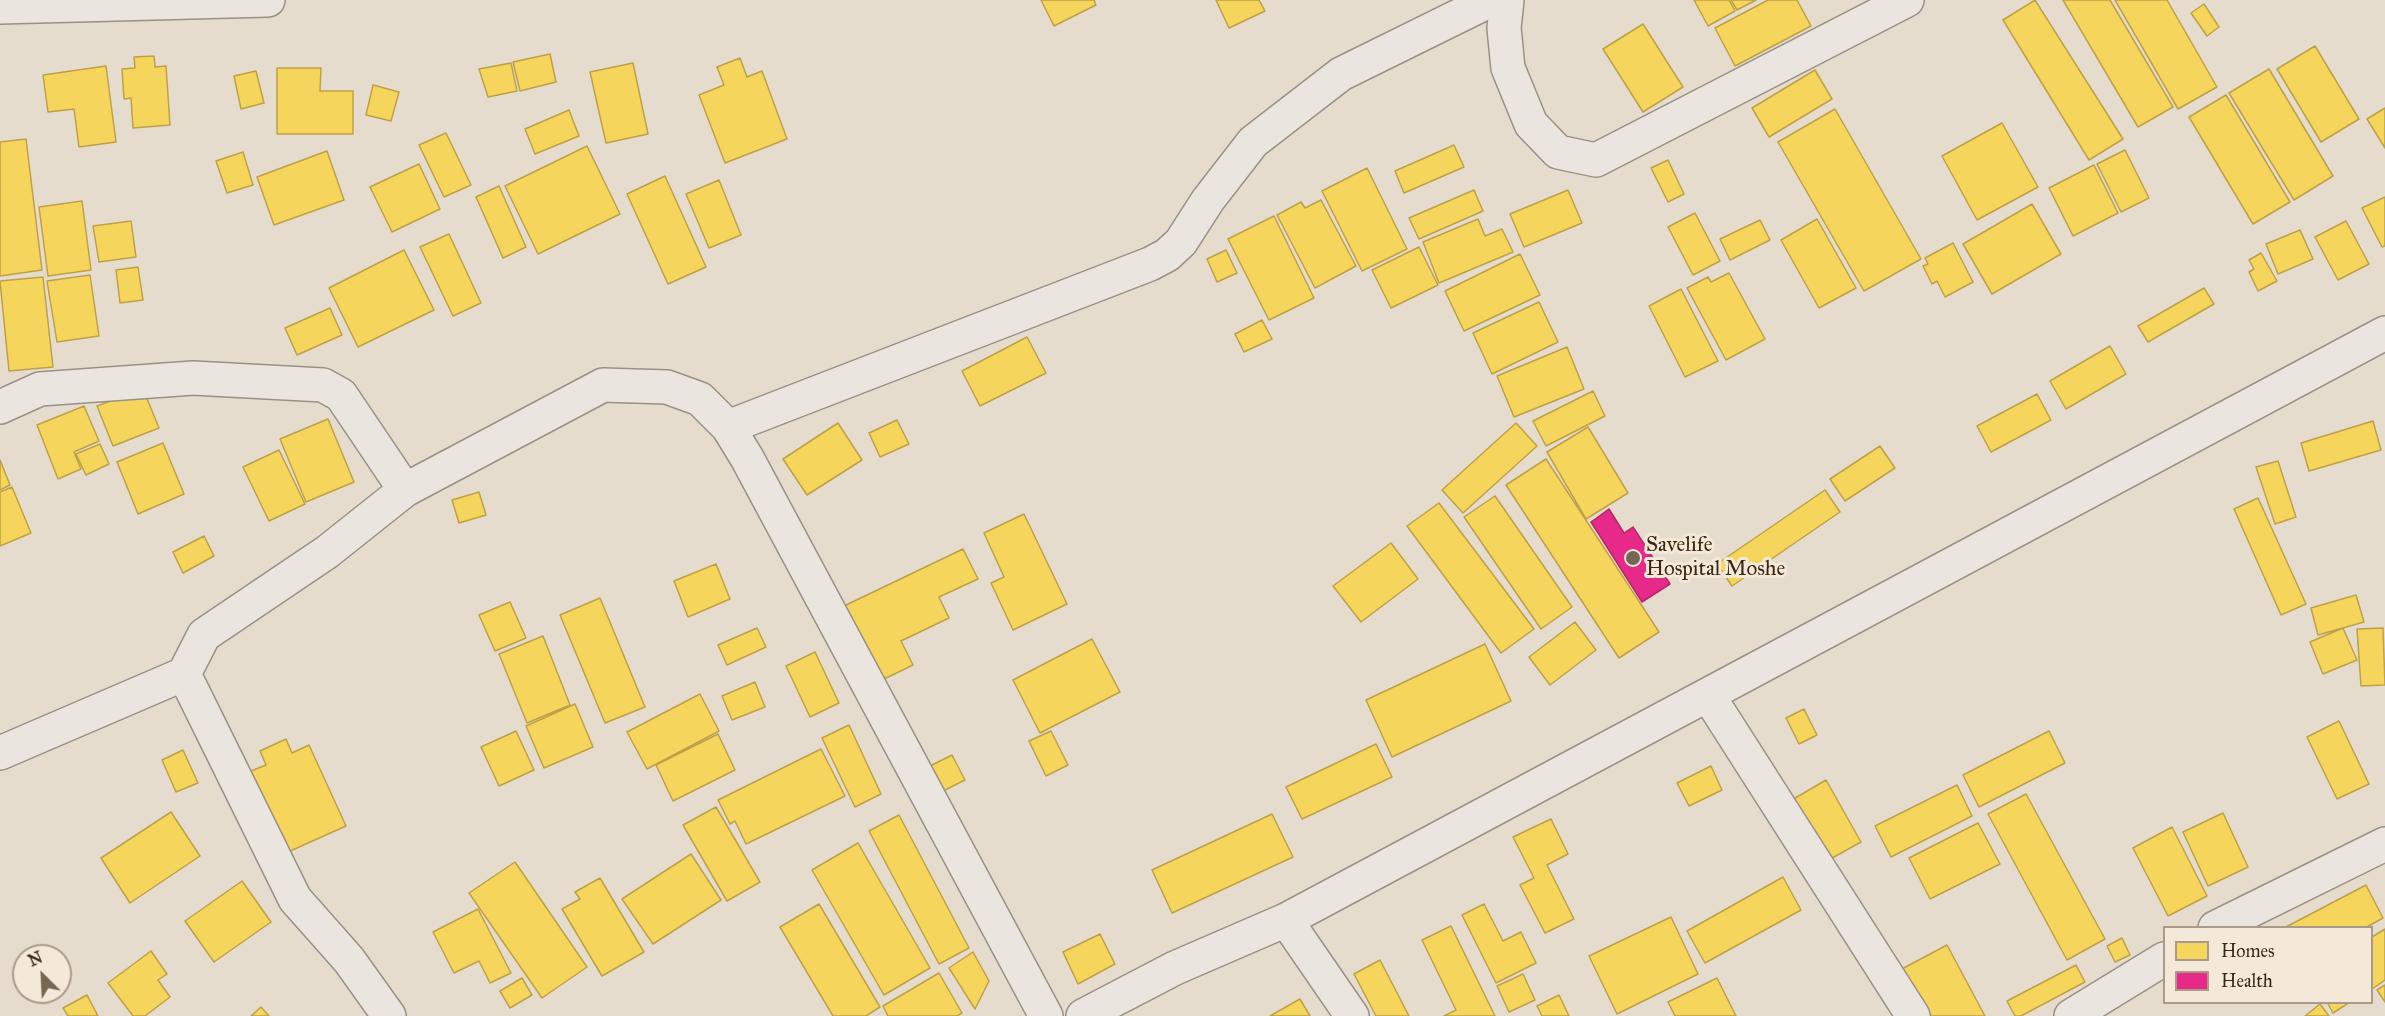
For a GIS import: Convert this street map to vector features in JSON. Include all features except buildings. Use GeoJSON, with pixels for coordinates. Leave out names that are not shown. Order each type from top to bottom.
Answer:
{"type":"FeatureCollection","features":[{"type":"Feature","properties":{"kind":"street"},"geometry":{"type":"LineString","coordinates":[[0,8],[268,0]]}},
{"type":"Feature","properties":{"kind":"street"},"geometry":{"type":"LineString","coordinates":[[728,428],[1167,255],[1181,242],[1208,200],[1262,136],[1341,74],[1491,0]]}},
{"type":"Feature","properties":{"kind":"street"},"geometry":{"type":"LineString","coordinates":[[1507,0],[1504,28],[1508,68],[1531,124],[1558,152],[1596,160],[1907,0]]}},
{"type":"Feature","properties":{"kind":"street"},"geometry":{"type":"LineString","coordinates":[[1083,1016],[1175,968],[1286,920],[2385,333]]}},
{"type":"Feature","properties":{"kind":"street"},"geometry":{"type":"LineString","coordinates":[[0,407],[40,389],[194,378],[323,386],[341,395],[405,490]]}},
{"type":"Feature","properties":{"kind":"street"},"geometry":{"type":"LineString","coordinates":[[0,753],[184,674],[204,635],[327,552],[405,490],[603,385],[667,387],[700,399],[728,428],[747,458],[1046,1016]]}},
{"type":"Feature","properties":{"kind":"street"},"geometry":{"type":"LineString","coordinates":[[184,674],[295,898],[349,960],[389,1016]]}},
{"type":"Feature","properties":{"kind":"street"},"geometry":{"type":"LineString","coordinates":[[1708,695],[1912,1016]]}},
{"type":"Feature","properties":{"kind":"street"},"geometry":{"type":"LineString","coordinates":[[2218,926],[2385,844]]}},
{"type":"Feature","properties":{"kind":"street"},"geometry":{"type":"LineString","coordinates":[[1286,920],[1352,1016]]}},
{"type":"Feature","properties":{"kind":"street"},"geometry":{"type":"LineString","coordinates":[[2071,1016],[2163,960]]}},
{"type":"Feature","properties":{"kind":"place","name":"Savelife Hospital Moshe"},"geometry":{"type":"Point","coordinates":[1633,558]}}]}
